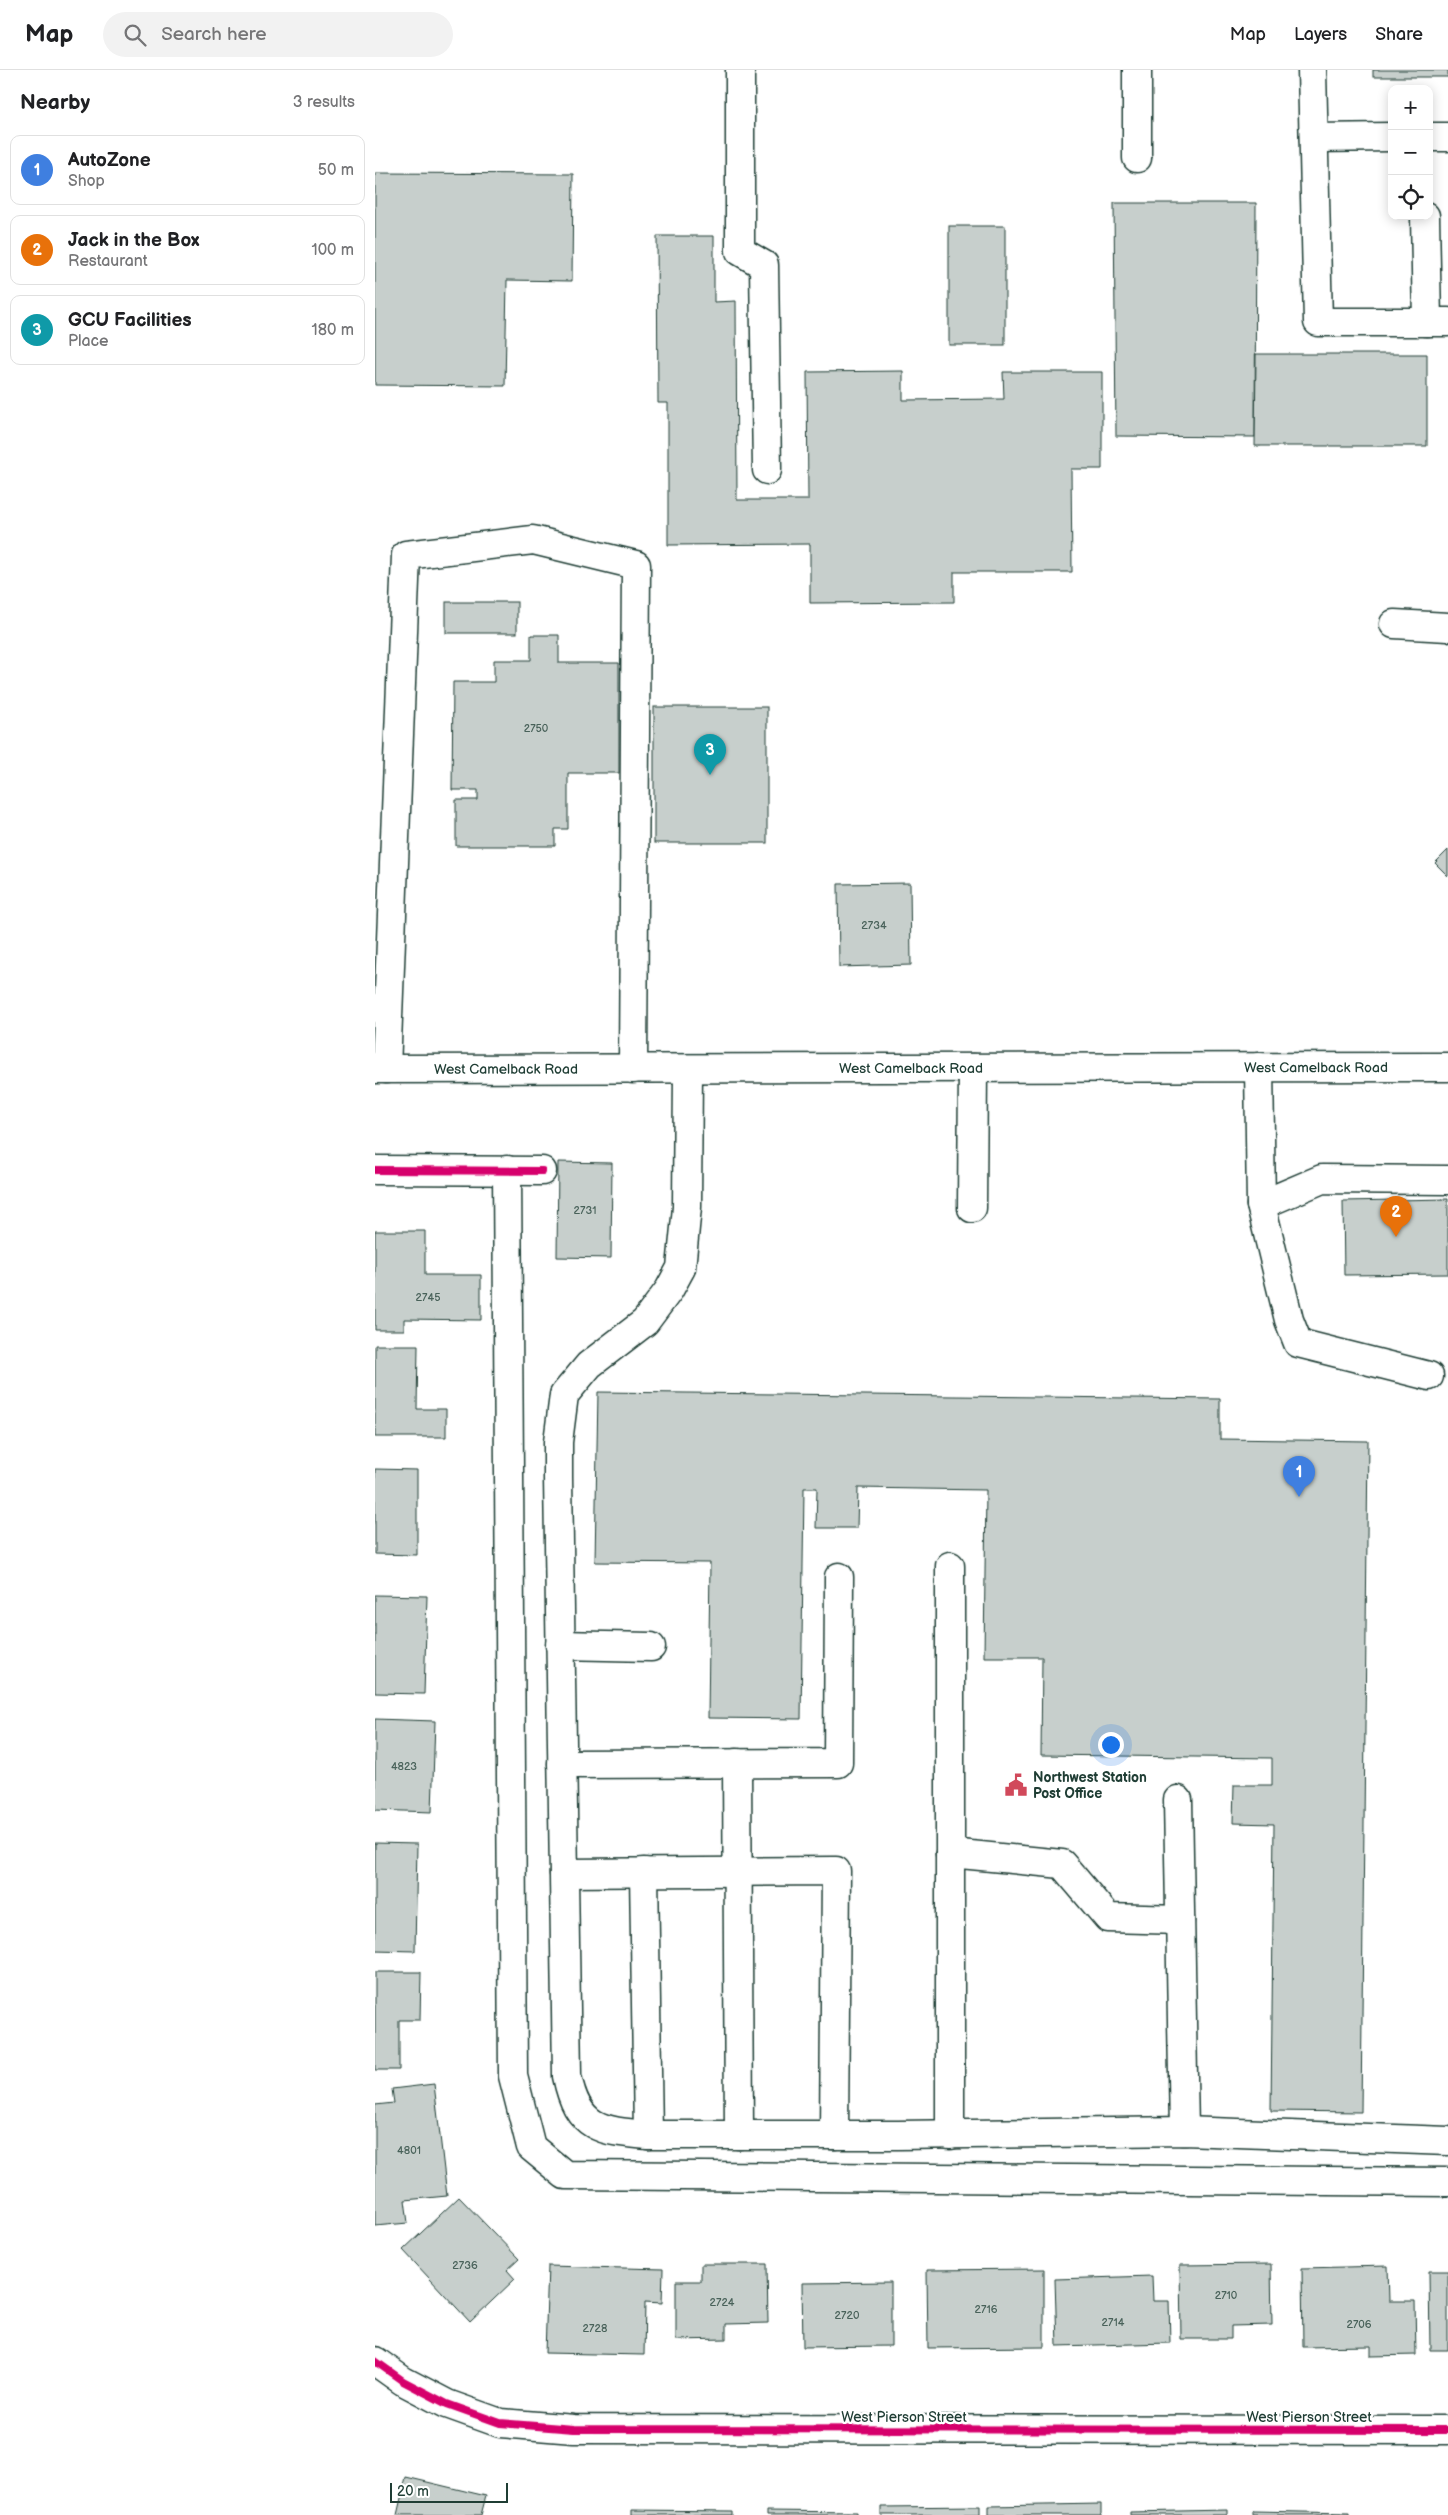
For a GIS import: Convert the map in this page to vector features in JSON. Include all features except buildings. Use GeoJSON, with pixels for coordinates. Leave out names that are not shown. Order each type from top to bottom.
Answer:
{"type":"FeatureCollection","features":[{"type":"Feature","properties":{"kind":"street"},"geometry":{"type":"LineString","coordinates":[[740,70],[740,251],[763,265],[767,470]]}},
{"type":"Feature","properties":{"kind":"street"},"geometry":{"type":"LineString","coordinates":[[1137,70],[1137,158]]}},
{"type":"Feature","properties":{"kind":"street"},"geometry":{"type":"LineString","coordinates":[[1312,70],[1318,322],[1437,322],[1425,220]]}},
{"type":"Feature","properties":{"kind":"street"},"geometry":{"type":"LineString","coordinates":[[1314,138],[1388,137]]}},
{"type":"Feature","properties":{"kind":"street"},"geometry":{"type":"LineString","coordinates":[[1433,137],[1448,137]]}},
{"type":"Feature","properties":{"kind":"street"},"geometry":{"type":"LineString","coordinates":[[381,1069],[406,554],[533,540],[636,565],[633,1069]]}},
{"type":"Feature","properties":{"kind":"street"},"geometry":{"type":"LineString","coordinates":[[1394,624],[1448,626]]}},
{"type":"Feature","properties":{"kind":"street"},"geometry":{"type":"LineString","coordinates":[[1259,1067],[1261,1205],[1289,1320],[1298,1343],[1429,1376]]}},
{"type":"Feature","properties":{"kind":"street","name":"West Camelback Road"},"geometry":{"type":"LineString","coordinates":[[381,1069],[1448,1067]]}},
{"type":"Feature","properties":{"kind":"street"},"geometry":{"type":"LineString","coordinates":[[972,1208],[973,1068]]}},
{"type":"Feature","properties":{"kind":"street"},"geometry":{"type":"LineString","coordinates":[[688,1069],[687,1207],[681,1268],[669,1290],[645,1322],[589,1365],[564,1395],[557,1465],[567,2076],[570,2092],[588,2122],[599,2128],[618,2133],[649,2135],[950,2135],[1184,2131],[1448,2141]]}},
{"type":"Feature","properties":{"kind":"street"},"geometry":{"type":"LineString","coordinates":[[375,1170],[542,1171]]}},
{"type":"Feature","properties":{"kind":"street"},"geometry":{"type":"LineString","coordinates":[[507,1170],[513,2076],[531,2147],[565,2175],[1448,2182]]}},
{"type":"Feature","properties":{"kind":"street"},"geometry":{"type":"LineString","coordinates":[[1261,1205],[1322,1179],[1448,1180]]}},
{"type":"Feature","properties":{"kind":"street"},"geometry":{"type":"LineString","coordinates":[[950,1566],[950,2135]]}},
{"type":"Feature","properties":{"kind":"street"},"geometry":{"type":"LineString","coordinates":[[562,1764],[838,1762],[839,1577]]}},
{"type":"Feature","properties":{"kind":"street"},"geometry":{"type":"LineString","coordinates":[[560,1646],[651,1647]]}},
{"type":"Feature","properties":{"kind":"street"},"geometry":{"type":"LineString","coordinates":[[737,1763],[739,2135]]}},
{"type":"Feature","properties":{"kind":"street"},"geometry":{"type":"LineString","coordinates":[[1178,1800],[1184,2131]]}},
{"type":"Feature","properties":{"kind":"street"},"geometry":{"type":"LineString","coordinates":[[950,1853],[1062,1864],[1108,1918],[1180,1920]]}},
{"type":"Feature","properties":{"kind":"street"},"geometry":{"type":"LineString","coordinates":[[563,1873],[836,1871],[834,2135]]}},
{"type":"Feature","properties":{"kind":"street"},"geometry":{"type":"LineString","coordinates":[[643,1872],[649,2135]]}},
{"type":"Feature","properties":{"kind":"street","name":"West Pierson Street"},"geometry":{"type":"LineString","coordinates":[[375,2360],[403,2381],[447,2404],[500,2423],[574,2429],[1448,2430]]}},
{"type":"Feature","properties":{"kind":"cycle path"},"geometry":{"type":"LineString","coordinates":[[375,1170],[542,1171]]}},
{"type":"Feature","properties":{"kind":"cycle path"},"geometry":{"type":"LineString","coordinates":[[375,2361],[403,2381],[447,2404],[500,2423],[574,2429],[1448,2430]]}},
{"type":"Feature","properties":{"kind":"place","name":"GCU Facilities"},"geometry":{"type":"Point","coordinates":[710,775]}},
{"type":"Feature","properties":{"kind":"place","name":"Jack in the Box"},"geometry":{"type":"Point","coordinates":[1396,1237]}},
{"type":"Feature","properties":{"kind":"place","name":"AutoZone"},"geometry":{"type":"Point","coordinates":[1299,1497]}},
{"type":"Feature","properties":{"kind":"place","name":"Northwest Station Post Office"},"geometry":{"type":"Point","coordinates":[1016,1785]}}]}
